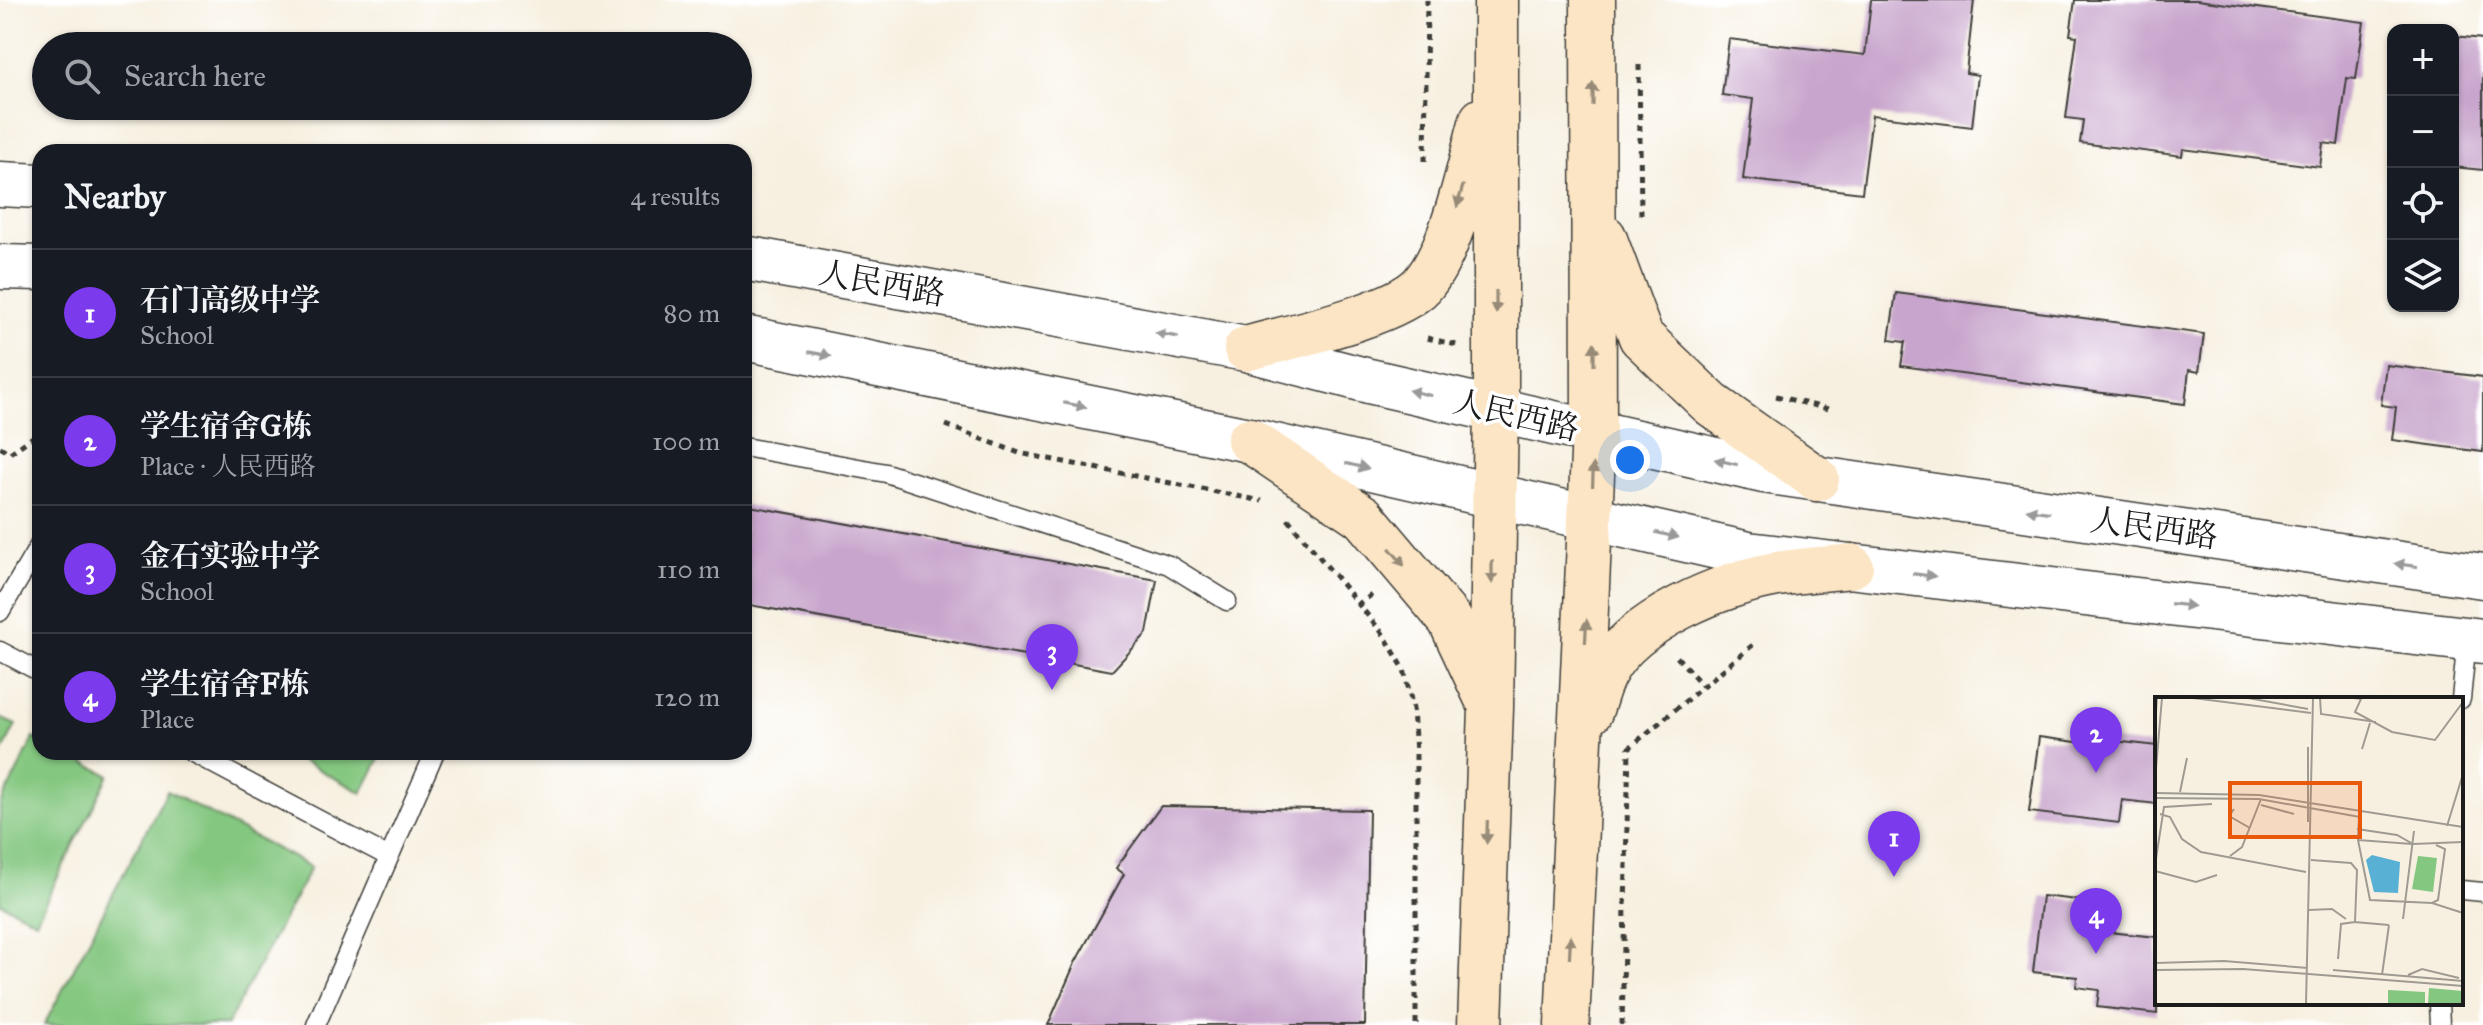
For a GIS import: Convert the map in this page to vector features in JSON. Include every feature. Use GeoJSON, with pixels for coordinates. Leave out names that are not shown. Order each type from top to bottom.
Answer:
{"type":"FeatureCollection","features":[{"type":"Feature","properties":{"kind":"main road"},"geometry":{"type":"LineString","coordinates":[[1480,1025],[1491,708],[1496,410],[1496,0]]}},
{"type":"Feature","properties":{"kind":"main road"},"geometry":{"type":"LineString","coordinates":[[1567,1025],[1594,432],[1593,0]]}},
{"type":"Feature","properties":{"kind":"main road"},"geometry":{"type":"LineString","coordinates":[[1246,349],[1388,308],[1421,287],[1444,253],[1496,67]]}},
{"type":"Feature","properties":{"kind":"main road"},"geometry":{"type":"LineString","coordinates":[[1594,211],[1641,337],[1711,404],[1817,479]]}},
{"type":"Feature","properties":{"kind":"main road"},"geometry":{"type":"LineString","coordinates":[[1249,440],[1363,517],[1450,620],[1491,708]]}},
{"type":"Feature","properties":{"kind":"main road"},"geometry":{"type":"LineString","coordinates":[[1581,737],[1605,671],[1631,641],[1668,612],[1728,587],[1776,574],[1851,566]]}},
{"type":"Feature","properties":{"kind":"street"},"geometry":{"type":"LineString","coordinates":[[0,184],[32,186]]}},
{"type":"Feature","properties":{"kind":"street","name":"人民西路"},"geometry":{"type":"LineString","coordinates":[[752,259],[1246,349],[1764,471],[2483,576]]}},
{"type":"Feature","properties":{"kind":"street"},"geometry":{"type":"LineString","coordinates":[[0,267],[32,268]]}},
{"type":"Feature","properties":{"kind":"street"},"geometry":{"type":"LineString","coordinates":[[752,340],[1249,440],[1748,554],[2475,640]]}},
{"type":"Feature","properties":{"kind":"lane"},"geometry":{"type":"LineString","coordinates":[[752,448],[886,473],[1169,565],[1227,601]]}},
{"type":"Feature","properties":{"kind":"lane"},"geometry":{"type":"LineString","coordinates":[[0,612],[32,558]]}},
{"type":"Feature","properties":{"kind":"lane"},"geometry":{"type":"LineString","coordinates":[[2461,697],[2475,640]]}},
{"type":"Feature","properties":{"kind":"lane"},"geometry":{"type":"LineString","coordinates":[[0,651],[32,668]]}},
{"type":"Feature","properties":{"kind":"lane"},"geometry":{"type":"LineString","coordinates":[[206,760],[389,857]]}},
{"type":"Feature","properties":{"kind":"lane"},"geometry":{"type":"LineString","coordinates":[[316,1025],[431,760]]}},
{"type":"Feature","properties":{"kind":"lane"},"geometry":{"type":"LineString","coordinates":[[2463,890],[2483,892]]}},
{"type":"Feature","properties":{"kind":"lane"},"geometry":{"type":"LineString","coordinates":[[2439,1005],[2440,1025]]}},
{"type":"Feature","properties":{"kind":"path"},"geometry":{"type":"LineString","coordinates":[[1425,166],[1427,0]]}},
{"type":"Feature","properties":{"kind":"path"},"geometry":{"type":"LineString","coordinates":[[1639,58],[1641,221]]}},
{"type":"Feature","properties":{"kind":"path"},"geometry":{"type":"LineString","coordinates":[[1421,327],[1427,338],[1457,346]]}},
{"type":"Feature","properties":{"kind":"path"},"geometry":{"type":"LineString","coordinates":[[1772,395],[1828,409]]}},
{"type":"Feature","properties":{"kind":"path"},"geometry":{"type":"LineString","coordinates":[[945,424],[1019,453],[1275,503]]}},
{"type":"Feature","properties":{"kind":"path"},"geometry":{"type":"LineString","coordinates":[[0,447],[10,453],[32,438]]}},
{"type":"Feature","properties":{"kind":"path"},"geometry":{"type":"LineString","coordinates":[[1284,515],[1384,635],[1404,669],[1413,709],[1416,753],[1416,1025]]}},
{"type":"Feature","properties":{"kind":"path"},"geometry":{"type":"LineString","coordinates":[[1622,1025],[1629,748],[1754,644]]}},
{"type":"Feature","properties":{"kind":"path"},"geometry":{"type":"LineString","coordinates":[[1676,655],[1703,686]]}},
{"type":"Feature","properties":{"kind":"green space"},"geometry":{"type":"Polygon","coordinates":[[[0,718],[16,725],[0,757],[0,718]]]}},
{"type":"Feature","properties":{"kind":"green space"},"geometry":{"type":"Polygon","coordinates":[[[32,742],[32,760],[79,760],[109,775],[36,921],[0,903],[0,805],[32,742]]]}},
{"type":"Feature","properties":{"kind":"green space"},"geometry":{"type":"Polygon","coordinates":[[[301,760],[379,760],[362,793],[301,760]]]}},
{"type":"Feature","properties":{"kind":"green space"},"geometry":{"type":"Polygon","coordinates":[[[167,791],[311,867],[227,1025],[44,1025],[167,791]]]}},
{"type":"Feature","properties":{"kind":"building"},"geometry":{"type":"Polygon","coordinates":[[[1871,0],[1974,0],[1966,73],[1978,75],[1972,127],[1872,115],[1862,193],[1743,179],[1753,99],[1722,95],[1729,39],[1865,55],[1871,0]]]}},
{"type":"Feature","properties":{"kind":"building"},"geometry":{"type":"Polygon","coordinates":[[[2075,0],[2197,0],[2364,22],[2356,79],[2347,78],[2338,145],[2323,143],[2320,167],[2183,149],[2182,156],[2080,143],[2083,120],[2066,118],[2077,36],[2070,35],[2075,0]]]}},
{"type":"Feature","properties":{"kind":"building"},"geometry":{"type":"Polygon","coordinates":[[[2459,37],[2483,39],[2483,170],[2459,168],[2459,37]]]}},
{"type":"Feature","properties":{"kind":"building"},"geometry":{"type":"Polygon","coordinates":[[[1896,293],[2204,334],[2199,372],[2189,370],[2185,404],[1901,366],[1905,342],[1889,340],[1896,293]]]}},
{"type":"Feature","properties":{"kind":"building"},"geometry":{"type":"Polygon","coordinates":[[[2386,365],[2483,377],[2483,452],[2392,440],[2396,407],[2381,405],[2386,365]]]}},
{"type":"Feature","properties":{"kind":"building"},"geometry":{"type":"Polygon","coordinates":[[[752,506],[1157,580],[1147,633],[1112,671],[752,605],[752,506]]]}},
{"type":"Feature","properties":{"kind":"building"},"geometry":{"type":"Polygon","coordinates":[[[2039,737],[2106,746],[2106,740],[2155,746],[2155,804],[2122,800],[2119,823],[2029,812],[2039,737]]]}},
{"type":"Feature","properties":{"kind":"building"},"geometry":{"type":"Polygon","coordinates":[[[1161,806],[1369,810],[1365,1025],[1048,1025],[1075,963],[1124,874],[1116,868],[1161,806]]]}},
{"type":"Feature","properties":{"kind":"building"},"geometry":{"type":"Polygon","coordinates":[[[2042,896],[2112,904],[2109,932],[2155,937],[2157,1014],[2097,1007],[2099,990],[2076,987],[2077,977],[2033,972],[2042,896]]]}},
{"type":"Feature","properties":{"kind":"place","name":"金石实验中学"},"geometry":{"type":"Point","coordinates":[1052,690]}},
{"type":"Feature","properties":{"kind":"place","name":"学生宿舍G栋"},"geometry":{"type":"Point","coordinates":[2096,773]}},
{"type":"Feature","properties":{"kind":"place","name":"石门高级中学"},"geometry":{"type":"Point","coordinates":[1894,877]}},
{"type":"Feature","properties":{"kind":"place","name":"学生宿舍F栋"},"geometry":{"type":"Point","coordinates":[2096,954]}}]}
